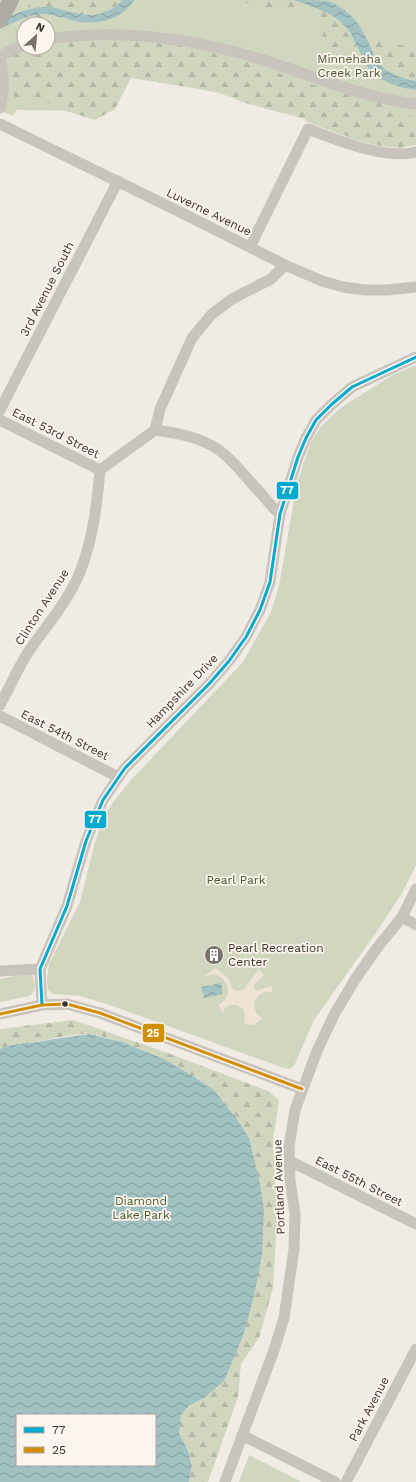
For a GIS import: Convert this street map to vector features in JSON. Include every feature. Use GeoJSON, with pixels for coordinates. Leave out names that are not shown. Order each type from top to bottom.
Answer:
{"type":"FeatureCollection","features":[{"type":"Feature","properties":{"kind":"highway"},"geometry":{"type":"LineString","coordinates":[[0,20],[11,0]]}},
{"type":"Feature","properties":{"kind":"street"},"geometry":{"type":"LineString","coordinates":[[56,38],[117,34],[187,41],[251,57],[344,88],[392,100],[416,104]]}},
{"type":"Feature","properties":{"kind":"street"},"geometry":{"type":"LineString","coordinates":[[0,56],[16,48]]}},
{"type":"Feature","properties":{"kind":"street"},"geometry":{"type":"LineString","coordinates":[[0,59],[3,73],[3,87],[0,108]]}},
{"type":"Feature","properties":{"kind":"street","name":"Luverne Avenue"},"geometry":{"type":"LineString","coordinates":[[0,124],[250,246],[285,265],[322,281],[343,287],[365,290],[387,290],[416,286]]}},
{"type":"Feature","properties":{"kind":"street"},"geometry":{"type":"LineString","coordinates":[[250,246],[308,129],[343,142],[383,153],[411,154],[416,152]]}},
{"type":"Feature","properties":{"kind":"street","name":"3rd Avenue South"},"geometry":{"type":"LineString","coordinates":[[0,410],[118,181]]}},
{"type":"Feature","properties":{"kind":"street"},"geometry":{"type":"LineString","coordinates":[[100,470],[155,430],[160,409],[192,338],[212,314],[232,299],[270,279],[285,265]]}},
{"type":"Feature","properties":{"kind":"street","name":"Hampshire Drive"},"geometry":{"type":"LineString","coordinates":[[42,1005],[40,969],[67,906],[86,841],[95,819],[105,798],[125,768],[209,684],[229,661],[246,637],[260,610],[270,582],[280,514],[298,457],[316,420],[352,387],[416,357]]}},
{"type":"Feature","properties":{"kind":"street","name":"East 53rd Street"},"geometry":{"type":"LineString","coordinates":[[0,420],[100,470]]}},
{"type":"Feature","properties":{"kind":"street"},"geometry":{"type":"LineString","coordinates":[[155,430],[198,439],[219,450],[244,474],[269,506],[280,514]]}},
{"type":"Feature","properties":{"kind":"street","name":"Clinton Avenue"},"geometry":{"type":"LineString","coordinates":[[0,705],[27,655],[48,626],[80,573],[88,549],[94,523],[100,470]]}},
{"type":"Feature","properties":{"kind":"street","name":"East 54th Street"},"geometry":{"type":"LineString","coordinates":[[0,716],[118,777]]}},
{"type":"Feature","properties":{"kind":"street","name":"Portland Avenue"},"geometry":{"type":"LineString","coordinates":[[224,1482],[274,1350],[284,1318],[294,1249],[295,1214],[290,1161],[290,1133],[295,1110],[317,1051],[334,1015],[354,981],[377,948],[402,917],[416,889]]}},
{"type":"Feature","properties":{"kind":"street"},"geometry":{"type":"LineString","coordinates":[[402,917],[416,925]]}},
{"type":"Feature","properties":{"kind":"street"},"geometry":{"type":"LineString","coordinates":[[0,971],[40,969]]}},
{"type":"Feature","properties":{"kind":"street"},"geometry":{"type":"LineString","coordinates":[[0,1014],[42,1005],[67,1004],[100,1013],[302,1089]]}},
{"type":"Feature","properties":{"kind":"street","name":"East 55th Street"},"geometry":{"type":"LineString","coordinates":[[290,1161],[416,1224]]}},
{"type":"Feature","properties":{"kind":"street","name":"Park Avenue"},"geometry":{"type":"LineString","coordinates":[[346,1482],[416,1349]]}},
{"type":"Feature","properties":{"kind":"street"},"geometry":{"type":"LineString","coordinates":[[242,1435],[335,1482]]}},
{"type":"Feature","properties":{"kind":"green space","name":"Minnehaha Creek Park"},"geometry":{"type":"Polygon","coordinates":[[[0,0],[416,0],[416,145],[402,147],[359,141],[305,121],[307,116],[261,102],[125,73],[107,111],[16,110],[13,116],[0,110],[0,0]]]}},
{"type":"Feature","properties":{"kind":"green space"},"geometry":{"type":"Polygon","coordinates":[[[31,0],[123,0],[104,13],[94,15],[81,14],[72,20],[56,23],[56,16],[23,16],[31,0]]]}},
{"type":"Feature","properties":{"kind":"green space"},"geometry":{"type":"Polygon","coordinates":[[[243,0],[294,0],[310,5],[331,14],[348,29],[357,46],[346,51],[334,50],[322,40],[325,21],[306,7],[273,10],[256,8],[243,0]]]}},
{"type":"Feature","properties":{"kind":"green space"},"geometry":{"type":"Polygon","coordinates":[[[100,37],[150,42],[195,48],[247,62],[300,81],[353,96],[400,106],[411,116],[416,127],[416,143],[401,148],[381,146],[354,139],[305,119],[245,103],[217,92],[131,78],[115,109],[95,120],[66,111],[38,98],[16,98],[12,94],[12,53],[16,51],[16,56],[56,56],[56,42],[100,37]]]}},
{"type":"Feature","properties":{"kind":"green space"},"geometry":{"type":"Polygon","coordinates":[[[379,39],[405,46],[416,51],[416,81],[392,72],[381,65],[370,47],[370,42],[379,39]]]}},
{"type":"Feature","properties":{"kind":"green space","name":"Pearl Park"},"geometry":{"type":"Polygon","coordinates":[[[416,365],[416,865],[402,893],[380,927],[314,1020],[294,1066],[289,1069],[107,1004],[80,996],[53,994],[48,990],[47,980],[49,964],[80,902],[94,846],[104,816],[131,780],[243,662],[271,612],[279,586],[297,483],[311,442],[322,425],[342,407],[391,376],[416,365]]]}},
{"type":"Feature","properties":{"kind":"green space"},"geometry":{"type":"Polygon","coordinates":[[[31,974],[34,980],[35,986],[32,994],[29,996],[0,1002],[0,979],[31,974]]]}},
{"type":"Feature","properties":{"kind":"green space"},"geometry":{"type":"Polygon","coordinates":[[[73,1020],[165,1052],[268,1091],[279,1100],[273,1141],[277,1219],[273,1288],[259,1338],[241,1364],[238,1397],[208,1482],[189,1482],[192,1463],[180,1434],[179,1420],[182,1414],[191,1405],[205,1397],[249,1138],[233,1113],[204,1082],[174,1064],[137,1048],[103,1037],[84,1034],[14,1045],[0,1049],[0,1029],[73,1020]]]}},
{"type":"Feature","properties":{"kind":"green space"},"geometry":{"type":"Polygon","coordinates":[[[249,1455],[302,1482],[239,1482],[249,1455]]]}},
{"type":"Feature","properties":{"kind":"shaded area"},"geometry":{"type":"Polygon","coordinates":[[[216,968],[228,978],[232,988],[237,991],[243,990],[259,969],[264,975],[253,986],[256,991],[272,986],[272,992],[265,992],[259,995],[255,1000],[254,1007],[257,1014],[263,1018],[254,1025],[246,1024],[244,1021],[245,1015],[243,1009],[237,1005],[226,1007],[222,1013],[219,1005],[225,1000],[228,993],[227,984],[222,978],[215,974],[202,977],[216,968]]]}},
{"type":"Feature","properties":{"kind":"water"},"geometry":{"type":"Polygon","coordinates":[[[123,0],[135,0],[118,16],[102,21],[91,23],[80,22],[48,14],[39,14],[30,16],[16,16],[16,22],[0,29],[0,20],[29,9],[50,7],[90,15],[103,13],[116,6],[123,0]]]}},
{"type":"Feature","properties":{"kind":"water"},"geometry":{"type":"Polygon","coordinates":[[[294,0],[327,1],[342,8],[354,19],[363,31],[375,58],[380,65],[397,76],[416,81],[416,90],[404,88],[381,79],[367,67],[350,33],[341,22],[329,14],[294,0]]]}},
{"type":"Feature","properties":{"kind":"water"},"geometry":{"type":"Polygon","coordinates":[[[221,983],[223,994],[204,998],[201,987],[221,983]]]}},
{"type":"Feature","properties":{"kind":"water","name":"Diamond Lake Park"},"geometry":{"type":"Polygon","coordinates":[[[90,1034],[122,1042],[164,1059],[214,1090],[237,1119],[249,1138],[259,1179],[264,1210],[262,1255],[254,1296],[243,1336],[224,1381],[205,1397],[189,1406],[181,1415],[179,1433],[188,1451],[192,1466],[189,1482],[0,1482],[0,1049],[14,1045],[90,1034]]]}},
{"type":"Feature","properties":{"kind":"transit line","name":"77"},"geometry":{"type":"LineString","coordinates":[[42,1005],[40,969],[67,906],[86,841],[103,800],[125,768],[209,684],[229,661],[246,637],[260,610],[270,582],[280,514],[298,457],[316,420],[352,387],[416,357]]}},
{"type":"Feature","properties":{"kind":"transit line","name":"25"},"geometry":{"type":"LineString","coordinates":[[0,1014],[42,1005],[67,1004],[100,1013],[302,1089]]}},
{"type":"Feature","properties":{"kind":"place","name":"Pearl Recreation Center"},"geometry":{"type":"Point","coordinates":[214,955]}}]}
